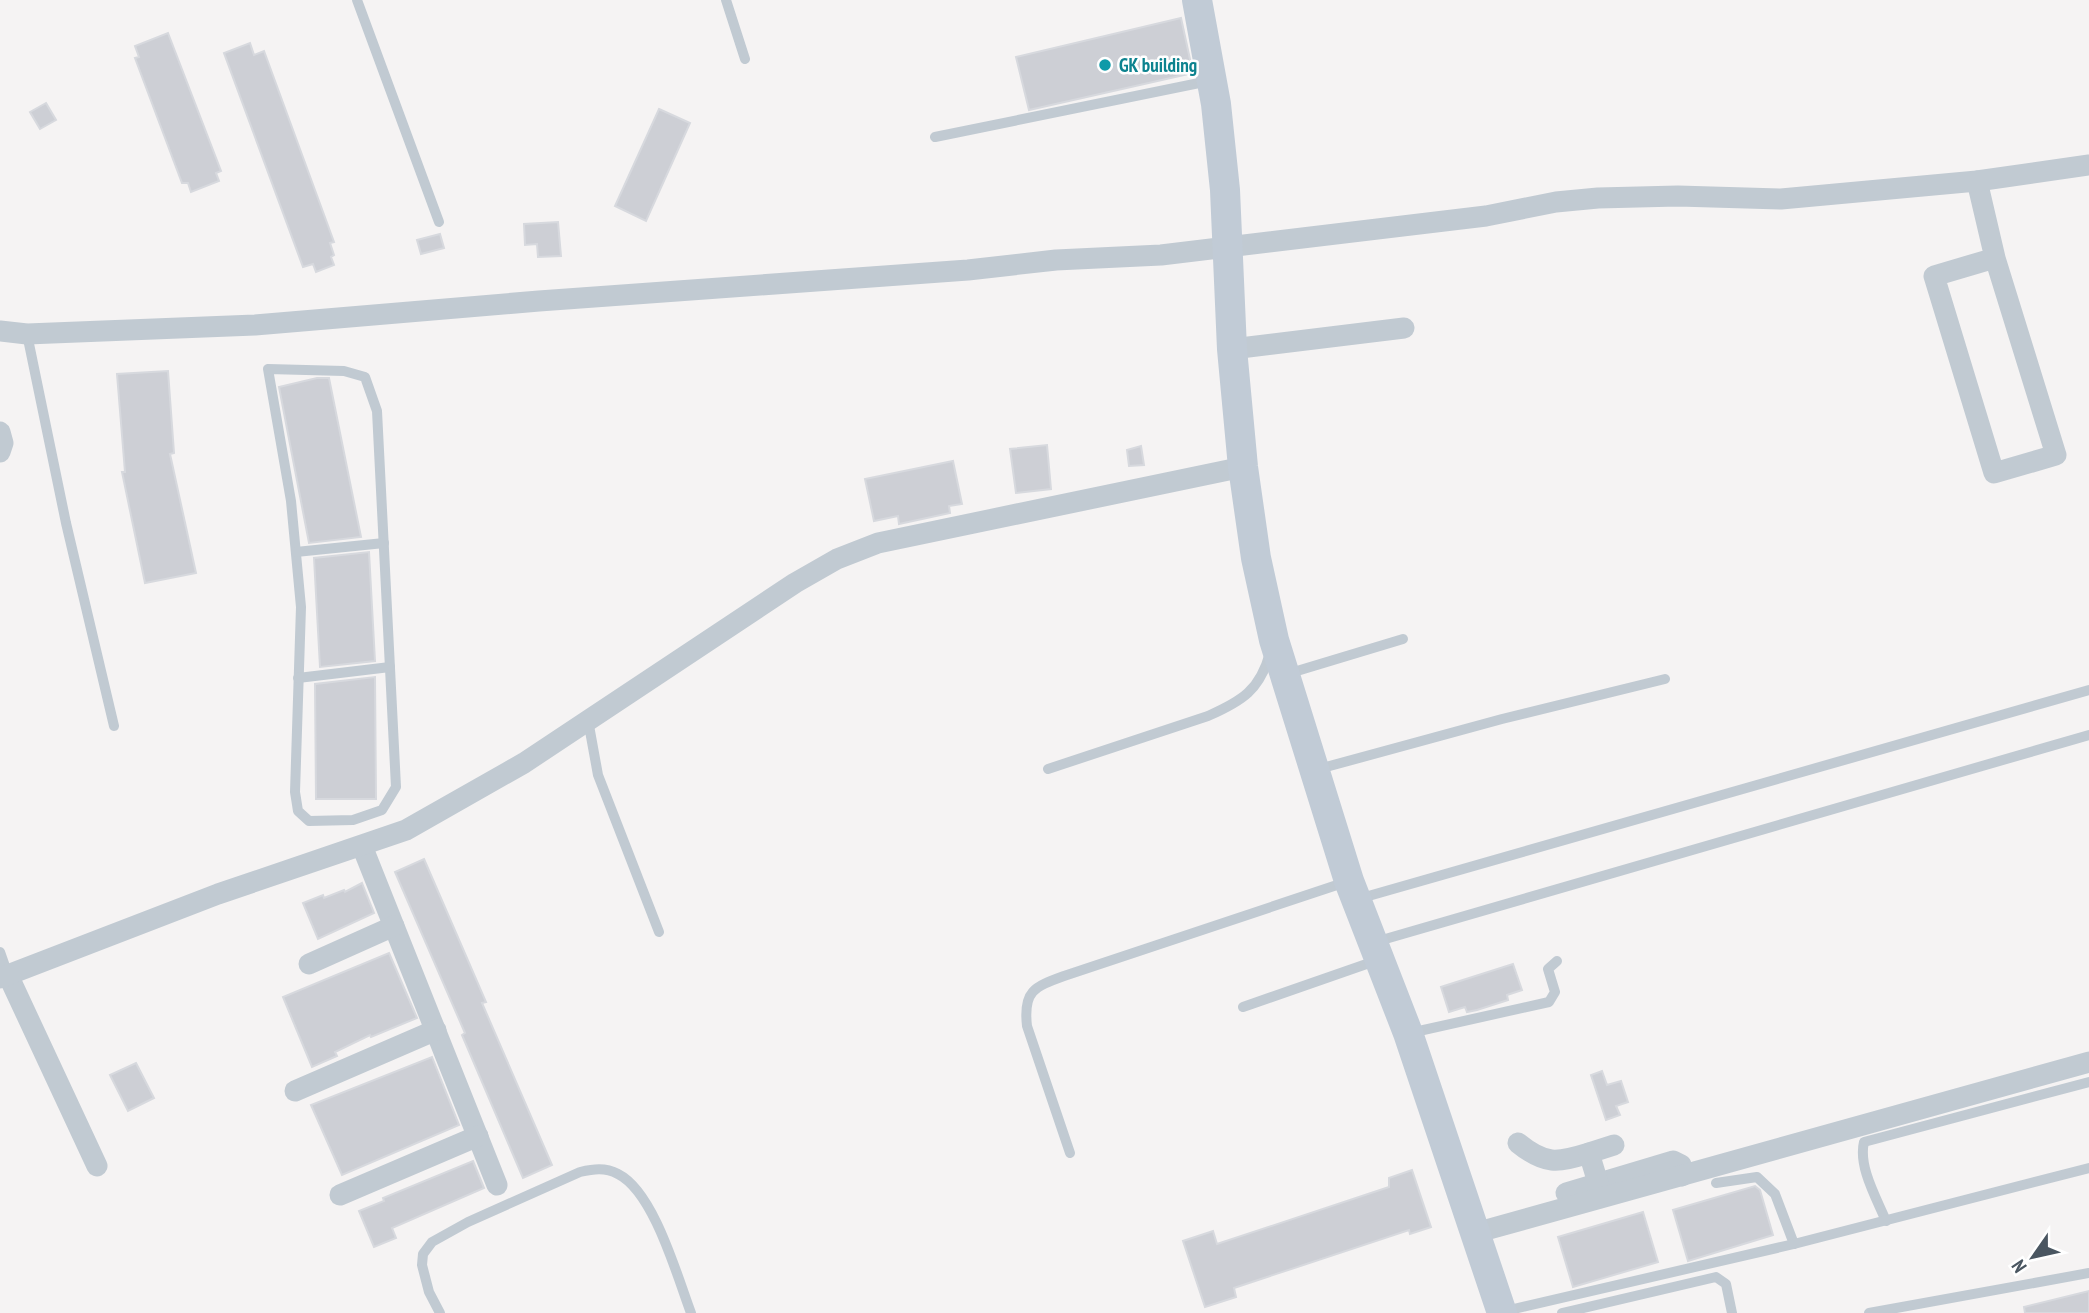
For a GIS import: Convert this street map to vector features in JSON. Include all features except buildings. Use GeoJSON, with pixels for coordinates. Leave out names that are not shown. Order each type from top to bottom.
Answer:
{"type":"FeatureCollection","features":[{"type":"Feature","properties":{"kind":"main road"},"geometry":{"type":"LineString","coordinates":[[1197,0],[1212,81],[1225,190],[1232,348],[1243,467],[1256,558],[1273,640],[1352,890],[1408,1033],[1502,1312]]}},
{"type":"Feature","properties":{"kind":"street"},"geometry":{"type":"LineString","coordinates":[[0,331],[27,334],[256,325],[539,300],[1228,248],[1486,216],[1556,202],[1598,198],[1678,196],[1780,199],[1977,181],[2089,166]]}},
{"type":"Feature","properties":{"kind":"street"},"geometry":{"type":"LineString","coordinates":[[1977,181],[1995,258],[2056,455],[1994,473],[1934,276],[1995,258]]}},
{"type":"Feature","properties":{"kind":"street"},"geometry":{"type":"LineString","coordinates":[[1232,348],[1404,328]]}},
{"type":"Feature","properties":{"kind":"street"},"geometry":{"type":"LineString","coordinates":[[0,432],[3,443],[0,452]]}},
{"type":"Feature","properties":{"kind":"street"},"geometry":{"type":"LineString","coordinates":[[97,1166],[4,976],[218,894],[357,832],[405,830],[524,763],[795,583],[837,559],[878,543],[1243,467]]}},
{"type":"Feature","properties":{"kind":"street"},"geometry":{"type":"LineString","coordinates":[[357,832],[497,1185]]}},
{"type":"Feature","properties":{"kind":"street"},"geometry":{"type":"LineString","coordinates":[[309,964],[394,926]]}},
{"type":"Feature","properties":{"kind":"street"},"geometry":{"type":"LineString","coordinates":[[295,1091],[436,1030]]}},
{"type":"Feature","properties":{"kind":"street"},"geometry":{"type":"LineString","coordinates":[[1473,1226],[1601,1191],[1673,1161],[1681,1165],[1682,1175],[2089,1062]]}},
{"type":"Feature","properties":{"kind":"street"},"geometry":{"type":"LineString","coordinates":[[340,1195],[478,1136]]}},
{"type":"Feature","properties":{"kind":"street"},"geometry":{"type":"LineString","coordinates":[[1518,1143],[1533,1155],[1560,1162],[1614,1145]]}},
{"type":"Feature","properties":{"kind":"street"},"geometry":{"type":"LineString","coordinates":[[1589,1153],[1601,1191]]}},
{"type":"Feature","properties":{"kind":"lane"},"geometry":{"type":"LineString","coordinates":[[357,0],[439,222]]}},
{"type":"Feature","properties":{"kind":"lane"},"geometry":{"type":"LineString","coordinates":[[726,0],[745,59]]}},
{"type":"Feature","properties":{"kind":"lane"},"geometry":{"type":"LineString","coordinates":[[935,137],[1212,81]]}},
{"type":"Feature","properties":{"kind":"lane"},"geometry":{"type":"LineString","coordinates":[[27,334],[66,523],[114,726]]}},
{"type":"Feature","properties":{"kind":"lane"},"geometry":{"type":"LineString","coordinates":[[268,369],[344,371],[365,377],[377,411],[396,786],[382,810],[357,832],[309,821],[298,811],[295,792],[301,607],[296,552],[291,501],[268,369]]}},
{"type":"Feature","properties":{"kind":"lane"},"geometry":{"type":"LineString","coordinates":[[296,552],[384,543]]}},
{"type":"Feature","properties":{"kind":"lane"},"geometry":{"type":"LineString","coordinates":[[1284,674],[1403,639]]}},
{"type":"Feature","properties":{"kind":"lane"},"geometry":{"type":"LineString","coordinates":[[1048,769],[1234,705],[1254,689],[1265,670],[1273,640]]}},
{"type":"Feature","properties":{"kind":"lane"},"geometry":{"type":"LineString","coordinates":[[298,678],[390,667]]}},
{"type":"Feature","properties":{"kind":"lane"},"geometry":{"type":"LineString","coordinates":[[1313,771],[1502,719],[1665,679]]}},
{"type":"Feature","properties":{"kind":"lane"},"geometry":{"type":"LineString","coordinates":[[1070,1153],[1027,1026],[1025,1008],[1034,990],[1044,984],[1108,961],[1352,890],[2089,690]]}},
{"type":"Feature","properties":{"kind":"lane"},"geometry":{"type":"LineString","coordinates":[[588,720],[598,775],[659,932]]}},
{"type":"Feature","properties":{"kind":"lane"},"geometry":{"type":"LineString","coordinates":[[1243,1007],[1375,951],[1507,905],[2089,735]]}},
{"type":"Feature","properties":{"kind":"lane"},"geometry":{"type":"LineString","coordinates":[[0,953],[4,976]]}},
{"type":"Feature","properties":{"kind":"lane"},"geometry":{"type":"LineString","coordinates":[[1408,1033],[1549,1002],[1555,992],[1548,969],[1557,961]]}},
{"type":"Feature","properties":{"kind":"lane"},"geometry":{"type":"LineString","coordinates":[[1886,1221],[1867,1174],[1862,1148],[1864,1142],[2089,1082]]}},
{"type":"Feature","properties":{"kind":"lane"},"geometry":{"type":"LineString","coordinates":[[1502,1312],[1794,1244],[2089,1168]]}},
{"type":"Feature","properties":{"kind":"lane"},"geometry":{"type":"LineString","coordinates":[[440,1313],[429,1292],[422,1265],[423,1254],[432,1242],[468,1222],[580,1172],[596,1169],[616,1173],[631,1183],[646,1204],[663,1236],[691,1313]]}},
{"type":"Feature","properties":{"kind":"lane"},"geometry":{"type":"LineString","coordinates":[[1716,1183],[1757,1177],[1775,1194],[1794,1244]]}},
{"type":"Feature","properties":{"kind":"lane"},"geometry":{"type":"LineString","coordinates":[[1869,1313],[2089,1273]]}},
{"type":"Feature","properties":{"kind":"lane"},"geometry":{"type":"LineString","coordinates":[[1562,1313],[1716,1277],[1726,1284],[1732,1313]]}},
{"type":"Feature","properties":{"kind":"place","name":"GK building"},"geometry":{"type":"Point","coordinates":[1105,65]}}]}
